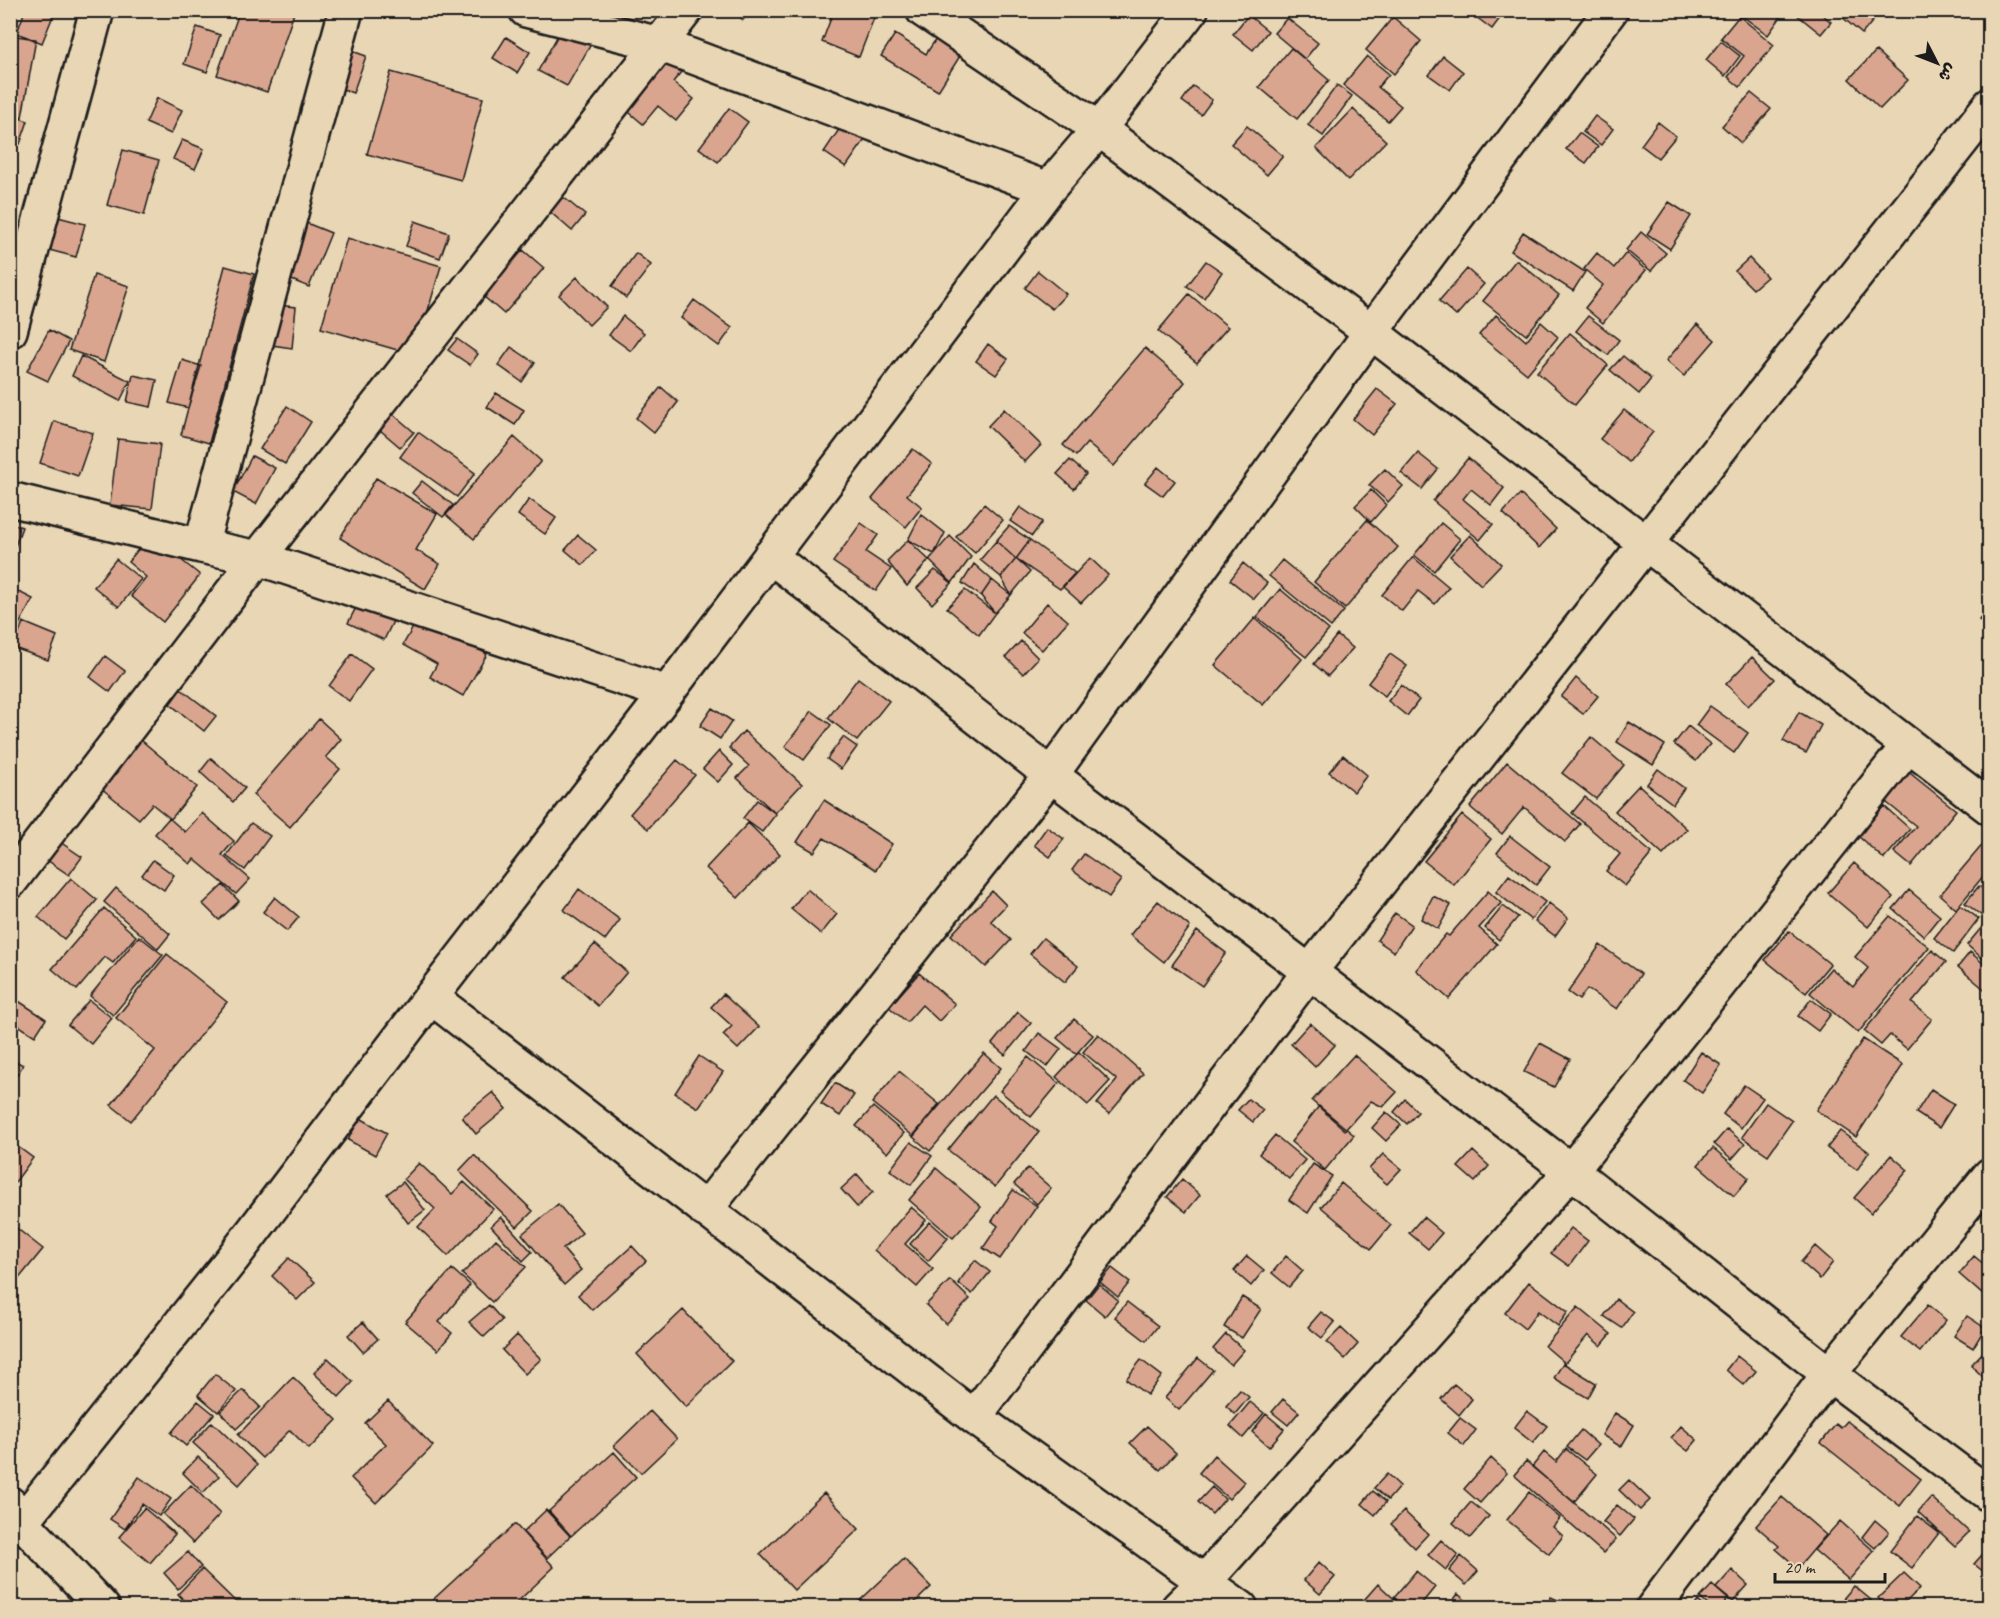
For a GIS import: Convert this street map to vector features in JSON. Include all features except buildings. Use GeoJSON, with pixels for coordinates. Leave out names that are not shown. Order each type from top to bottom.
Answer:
{"type":"FeatureCollection","features":[{"type":"Feature","properties":{"kind":"street"},"geometry":{"type":"LineString","coordinates":[[10,331],[97,10]]}},
{"type":"Feature","properties":{"kind":"street"},"geometry":{"type":"LineString","coordinates":[[201,546],[346,10]]}},
{"type":"Feature","properties":{"kind":"street"},"geometry":{"type":"LineString","coordinates":[[526,10],[659,44],[1048,189]]}},
{"type":"Feature","properties":{"kind":"street"},"geometry":{"type":"LineString","coordinates":[[10,882],[258,558],[686,10]]}},
{"type":"Feature","properties":{"kind":"street"},"geometry":{"type":"LineString","coordinates":[[923,10],[1099,129],[1371,332],[1989,808]]}},
{"type":"Feature","properties":{"kind":"street"},"geometry":{"type":"LineString","coordinates":[[103,1608],[16,1513],[232,1259],[431,997],[667,693],[1048,189],[1099,129],[1191,10]]}},
{"type":"Feature","properties":{"kind":"street"},"geometry":{"type":"LineString","coordinates":[[705,1210],[1051,775],[1371,332],[1611,10]]}},
{"type":"Feature","properties":{"kind":"street"},"geometry":{"type":"LineString","coordinates":[[974,1417],[1310,971],[1989,105]]}},
{"type":"Feature","properties":{"kind":"street"},"geometry":{"type":"LineString","coordinates":[[10,499],[258,558],[667,693]]}},
{"type":"Feature","properties":{"kind":"street"},"geometry":{"type":"LineString","coordinates":[[770,556],[1051,775],[1571,1171],[1829,1374],[1989,1495]]}},
{"type":"Feature","properties":{"kind":"street"},"geometry":{"type":"LineString","coordinates":[[1178,1608],[1205,1581],[1571,1171],[1908,746]]}},
{"type":"Feature","properties":{"kind":"street"},"geometry":{"type":"LineString","coordinates":[[431,997],[974,1417],[1241,1608]]}},
{"type":"Feature","properties":{"kind":"street"},"geometry":{"type":"LineString","coordinates":[[1653,1608],[1829,1374],[1989,1175]]}}]}
